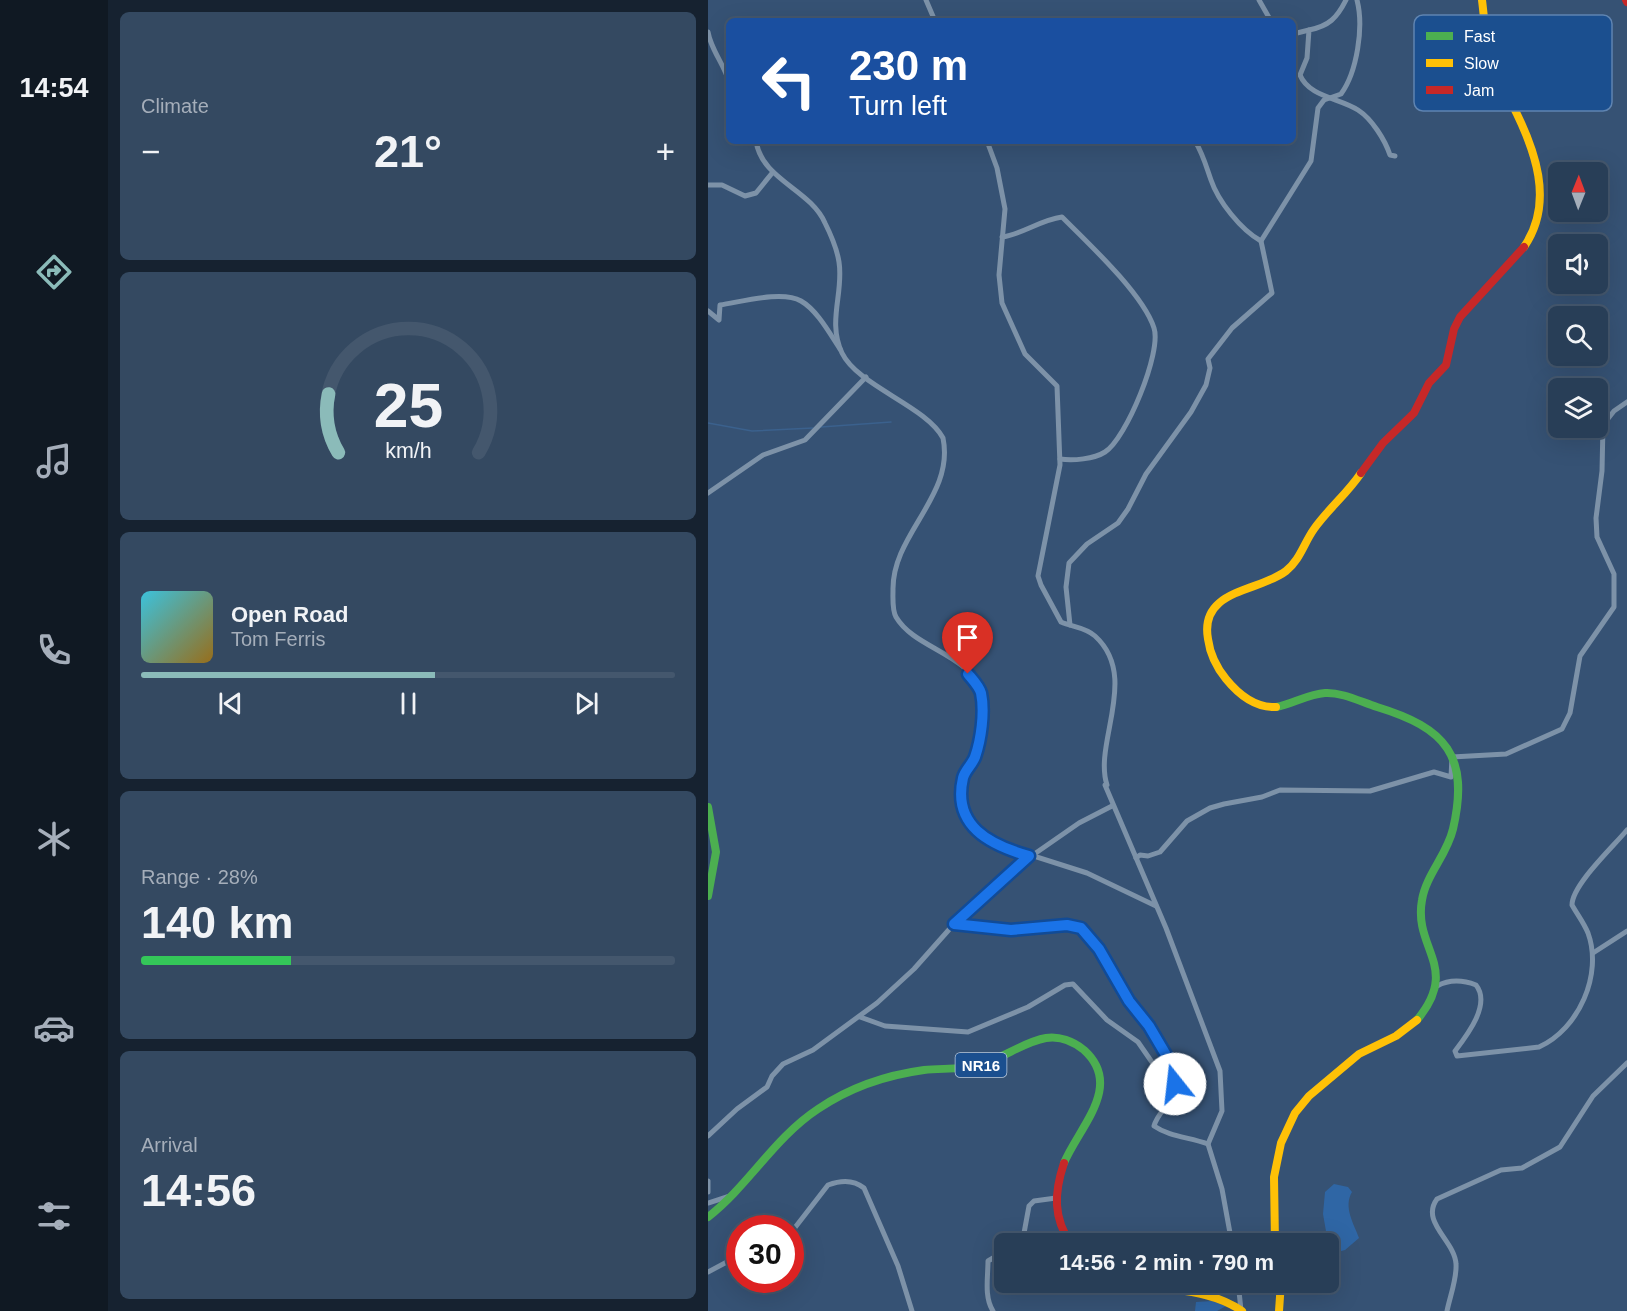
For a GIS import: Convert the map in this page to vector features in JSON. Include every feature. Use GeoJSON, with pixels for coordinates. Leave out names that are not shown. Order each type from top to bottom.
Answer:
{"type":"FeatureCollection","features":[{"type":"Feature","properties":{"kind":"main road"},"geometry":{"type":"LineString","coordinates":[[1482,0],[1484,15]]}},
{"type":"Feature","properties":{"kind":"main road"},"geometry":{"type":"LineString","coordinates":[[1274,1233],[1273,1211],[1277,1165],[1296,1111],[1311,1094],[1356,1058],[1386,1043],[1412,1025],[1424,1012],[1437,986],[1436,964],[1423,925],[1420,904],[1448,847],[1457,805],[1458,771],[1455,757],[1440,735],[1418,721],[1393,710],[1340,695],[1319,694],[1276,707],[1264,707],[1251,702],[1236,691],[1223,676],[1207,631],[1210,614],[1228,597],[1248,586],[1271,581],[1293,564],[1318,523],[1344,496],[1381,446],[1413,413],[1426,387],[1445,366],[1450,336],[1458,319],[1489,282],[1524,251],[1536,231],[1542,200],[1540,177],[1515,111]]}},
{"type":"Feature","properties":{"kind":"main road"},"geometry":{"type":"LineString","coordinates":[[708,807],[716,833],[717,848],[714,876],[708,896]]}},
{"type":"Feature","properties":{"kind":"main road","name":"NR16"},"geometry":{"type":"LineString","coordinates":[[708,1217],[735,1194],[792,1128],[839,1096],[923,1071],[981,1065],[999,1059],[1034,1041],[1058,1038],[1068,1039],[1085,1050],[1095,1062],[1100,1090],[1095,1109],[1067,1154],[1057,1179],[1057,1214],[1064,1233]]}},
{"type":"Feature","properties":{"kind":"main road"},"geometry":{"type":"LineString","coordinates":[[1210,1293],[1242,1310]]}},
{"type":"Feature","properties":{"kind":"main road"},"geometry":{"type":"LineString","coordinates":[[1279,1311],[1280,1293]]}},
{"type":"Feature","properties":{"kind":"street"},"geometry":{"type":"LineString","coordinates":[[926,0],[934,18]]}},
{"type":"Feature","properties":{"kind":"street"},"geometry":{"type":"LineString","coordinates":[[1259,0],[1269,18]]}},
{"type":"Feature","properties":{"kind":"street"},"geometry":{"type":"LineString","coordinates":[[1296,33],[1328,25],[1340,13],[1346,0]]}},
{"type":"Feature","properties":{"kind":"street"},"geometry":{"type":"LineString","coordinates":[[1261,241],[1311,160],[1317,111],[1324,100],[1341,94],[1354,69],[1360,30],[1357,0]]}},
{"type":"Feature","properties":{"kind":"street"},"geometry":{"type":"LineString","coordinates":[[1309,30],[1306,58],[1300,75],[1306,86],[1366,116],[1387,146],[1390,155],[1395,156]]}},
{"type":"Feature","properties":{"kind":"street"},"geometry":{"type":"LineString","coordinates":[[708,32],[710,43],[720,57],[726,74]]}},
{"type":"Feature","properties":{"kind":"street"},"geometry":{"type":"LineString","coordinates":[[757,144],[762,157],[773,172],[814,205],[824,221],[837,252],[840,274],[834,309],[842,353]]}},
{"type":"Feature","properties":{"kind":"street"},"geometry":{"type":"LineString","coordinates":[[988,144],[1004,196],[1005,216],[999,275],[1002,303],[1025,354],[1057,386],[1059,481],[1038,576],[1061,622],[1095,636],[1106,651],[1114,676],[1115,699],[1104,776],[1112,806],[1156,906],[1222,1076],[1222,1111],[1208,1144],[1222,1189],[1230,1233]]}},
{"type":"Feature","properties":{"kind":"street"},"geometry":{"type":"LineString","coordinates":[[1070,625],[1066,577],[1072,557],[1118,523],[1146,474],[1191,412],[1206,385],[1210,368],[1208,359],[1233,328],[1272,293],[1261,241],[1246,229],[1228,207],[1211,181],[1204,157],[1197,144]]}},
{"type":"Feature","properties":{"kind":"street"},"geometry":{"type":"LineString","coordinates":[[708,184],[722,185],[745,196],[756,193],[773,172]]}},
{"type":"Feature","properties":{"kind":"street"},"geometry":{"type":"LineString","coordinates":[[1002,237],[1014,235],[1030,226],[1062,217],[1122,281],[1144,308],[1155,331],[1155,353],[1149,372],[1135,408],[1114,442],[1105,452],[1096,455],[1069,460],[1060,459]]}},
{"type":"Feature","properties":{"kind":"street"},"geometry":{"type":"LineString","coordinates":[[708,310],[718,320],[720,305],[770,297],[792,298],[801,301],[825,327],[842,353],[866,377],[923,418],[943,438],[944,462],[940,477],[923,514],[901,549],[894,579],[895,616],[913,635],[941,651],[964,670],[980,689],[979,743],[975,757],[964,775],[963,803],[970,825],[979,835],[993,843],[1087,873],[1156,906]]}},
{"type":"Feature","properties":{"kind":"street"},"geometry":{"type":"LineString","coordinates":[[708,493],[763,455],[805,440],[866,377]]}},
{"type":"Feature","properties":{"kind":"street"},"geometry":{"type":"LineString","coordinates":[[1136,858],[1140,855],[1148,856],[1160,852],[1177,829],[1210,808],[1262,797],[1280,790],[1367,792],[1385,789],[1434,772],[1451,777],[1451,761],[1455,757],[1506,754],[1534,740],[1559,732],[1566,724],[1573,702],[1580,656],[1614,607],[1614,574],[1597,537],[1595,522],[1602,471],[1603,425],[1614,411],[1627,402]]}},
{"type":"Feature","properties":{"kind":"street"},"geometry":{"type":"LineString","coordinates":[[708,1136],[737,1109],[767,1087],[780,1066],[802,1057],[860,1017],[914,969],[954,924],[1029,856],[1079,823],[1112,806]]}},
{"type":"Feature","properties":{"kind":"street"},"geometry":{"type":"LineString","coordinates":[[1437,986],[1450,981],[1466,982],[1476,985],[1483,996],[1481,1006],[1455,1051],[1457,1056],[1539,1047],[1555,1035],[1575,1014],[1591,981],[1593,953],[1589,934],[1572,905],[1572,899],[1586,878],[1627,830]]}},
{"type":"Feature","properties":{"kind":"street"},"geometry":{"type":"LineString","coordinates":[[954,924],[1011,930],[1067,925],[1081,928],[1099,949],[1129,1001],[1143,1016],[1166,1055],[1174,1079],[1174,1094],[1157,1119],[1155,1127],[1172,1136],[1188,1136],[1208,1144]]}},
{"type":"Feature","properties":{"kind":"street"},"geometry":{"type":"LineString","coordinates":[[1593,953],[1627,931]]}},
{"type":"Feature","properties":{"kind":"street"},"geometry":{"type":"LineString","coordinates":[[860,1017],[885,1026],[968,1032],[1028,1007],[1065,985],[1073,984],[1107,1020],[1138,1042],[1174,1094]]}},
{"type":"Feature","properties":{"kind":"street"},"geometry":{"type":"LineString","coordinates":[[1447,1311],[1456,1262],[1432,1217],[1433,1205],[1437,1199],[1502,1170],[1521,1168],[1560,1147],[1593,1096],[1627,1063]]}},
{"type":"Feature","properties":{"kind":"street"},"geometry":{"type":"LineString","coordinates":[[708,1181],[708,1192]]}},
{"type":"Feature","properties":{"kind":"street"},"geometry":{"type":"LineString","coordinates":[[804,1216],[828,1185],[848,1181],[864,1188],[898,1266],[912,1311]]}},
{"type":"Feature","properties":{"kind":"street"},"geometry":{"type":"LineString","coordinates":[[708,1203],[735,1194]]}},
{"type":"Feature","properties":{"kind":"street"},"geometry":{"type":"LineString","coordinates":[[1024,1233],[1029,1206],[1034,1201],[1056,1198]]}},
{"type":"Feature","properties":{"kind":"street"},"geometry":{"type":"LineString","coordinates":[[993,1311],[987,1286],[988,1261],[994,1259]]}},
{"type":"Feature","properties":{"kind":"street"},"geometry":{"type":"LineString","coordinates":[[708,1272],[726,1262]]}},
{"type":"Feature","properties":{"kind":"street"},"geometry":{"type":"LineString","coordinates":[[1240,1293],[1242,1310]]}},
{"type":"Feature","properties":{"kind":"shaded area"},"geometry":{"type":"Polygon","coordinates":[[[1334,1184],[1348,1187],[1352,1192],[1349,1209],[1359,1238],[1345,1250],[1339,1252],[1339,1233],[1326,1233],[1323,1214],[1325,1192],[1334,1184]]]}},
{"type":"Feature","properties":{"kind":"shaded area"},"geometry":{"type":"Polygon","coordinates":[[[1212,1301],[1226,1306],[1217,1311],[1195,1311],[1196,1302],[1212,1301]]]}},
{"type":"Feature","properties":{"kind":"waterway"},"geometry":{"type":"LineString","coordinates":[[821,427],[891,422]]}},
{"type":"Feature","properties":{"kind":"waterway"},"geometry":{"type":"LineString","coordinates":[[708,423],[752,431],[813,428]]}},
{"type":"Feature","properties":{"kind":"traffic: fast"},"geometry":{"type":"LineString","coordinates":[[1276,707],[1319,694],[1331,693],[1351,698],[1401,715],[1420,725],[1436,736],[1447,748],[1455,764],[1458,782],[1453,829],[1422,900],[1421,917],[1436,972],[1435,986],[1429,1002],[1417,1020]]}},
{"type":"Feature","properties":{"kind":"traffic: fast"},"geometry":{"type":"LineString","coordinates":[[708,807],[716,852],[708,896]]}},
{"type":"Feature","properties":{"kind":"traffic: fast"},"geometry":{"type":"LineString","coordinates":[[708,1217],[736,1191],[775,1147],[802,1121],[842,1095],[896,1075],[924,1070],[964,1068],[987,1063],[1029,1043],[1046,1038],[1061,1039],[1080,1047],[1095,1064],[1100,1078],[1095,1106],[1064,1163]]}},
{"type":"Feature","properties":{"kind":"traffic: slow"},"geometry":{"type":"LineString","coordinates":[[1482,0],[1484,15]]}},
{"type":"Feature","properties":{"kind":"traffic: slow"},"geometry":{"type":"LineString","coordinates":[[1515,111],[1534,157],[1540,194],[1533,230],[1524,247]]}},
{"type":"Feature","properties":{"kind":"traffic: slow"},"geometry":{"type":"LineString","coordinates":[[1276,707],[1254,703],[1236,690],[1226,679],[1210,650],[1208,623],[1213,610],[1222,601],[1275,578],[1291,567],[1314,529],[1361,473]]}},
{"type":"Feature","properties":{"kind":"traffic: slow"},"geometry":{"type":"LineString","coordinates":[[1275,1233],[1274,1177],[1281,1143],[1295,1113],[1309,1096],[1359,1054],[1396,1036],[1417,1020]]}},
{"type":"Feature","properties":{"kind":"traffic: slow"},"geometry":{"type":"LineString","coordinates":[[1196,1293],[1216,1298],[1242,1311]]}},
{"type":"Feature","properties":{"kind":"traffic: slow"},"geometry":{"type":"LineString","coordinates":[[1279,1311],[1280,1293]]}},
{"type":"Feature","properties":{"kind":"traffic: jam"},"geometry":{"type":"LineString","coordinates":[[1361,473],[1383,443],[1414,413],[1429,383],[1446,365],[1454,329],[1460,317],[1524,247]]}},
{"type":"Feature","properties":{"kind":"traffic: jam"},"geometry":{"type":"LineString","coordinates":[[1064,1163],[1058,1185],[1057,1205],[1065,1233]]}},
{"type":"Feature","properties":{"kind":"route"},"geometry":{"type":"LineString","coordinates":[[968,674],[981,693],[979,743],[963,782],[963,803],[970,825],[979,835],[993,843],[1029,856],[954,924],[974,928],[1011,930],[1032,930],[1067,925],[1081,928],[1099,949],[1129,1001],[1143,1016],[1169,1060],[1175,1084]]}}]}
